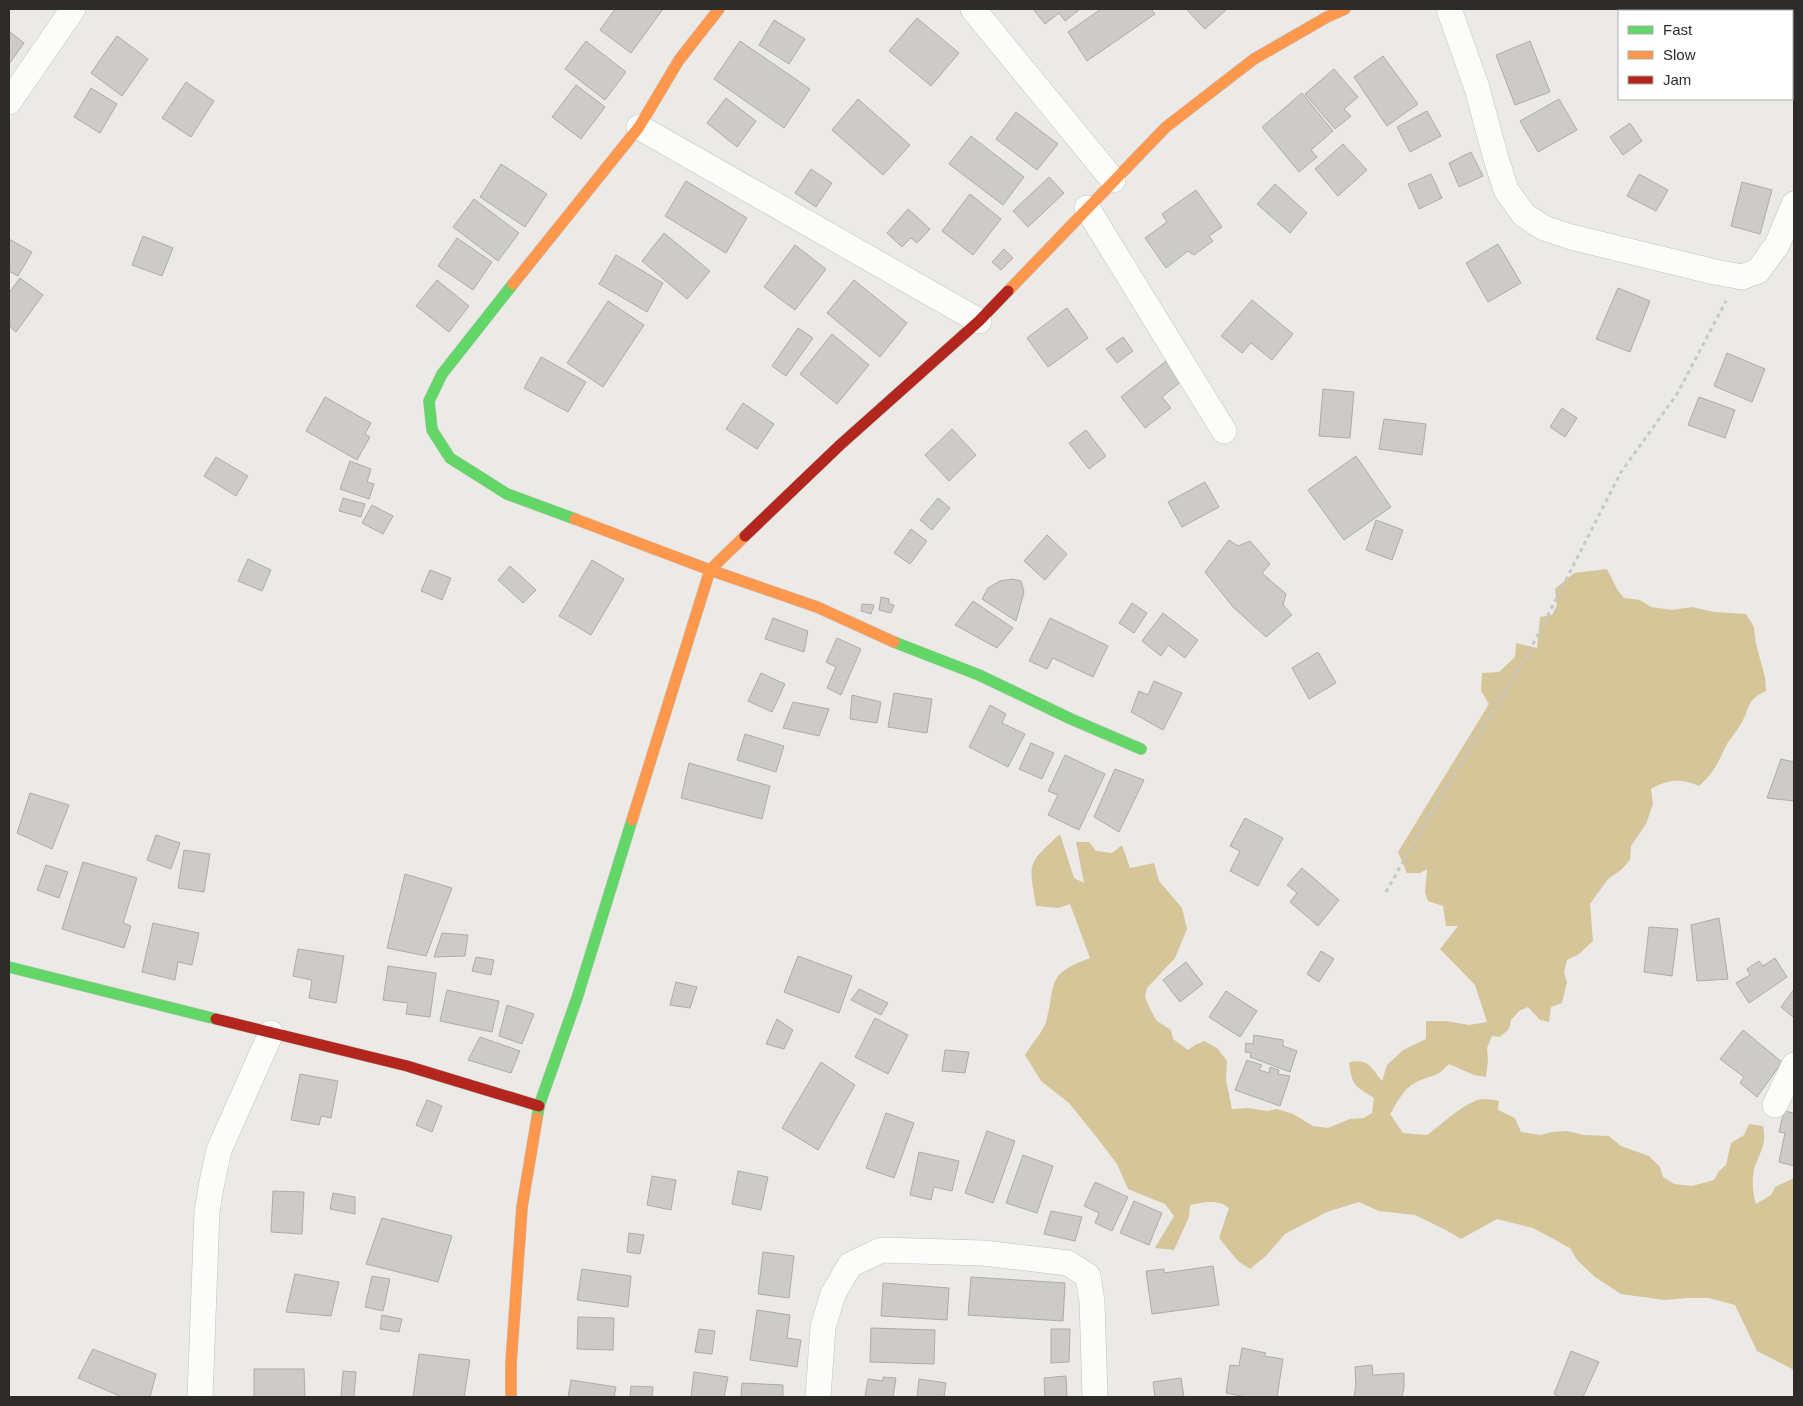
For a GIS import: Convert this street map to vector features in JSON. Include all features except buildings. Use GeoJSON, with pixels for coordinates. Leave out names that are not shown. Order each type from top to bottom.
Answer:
{"type":"FeatureCollection","features":[{"type":"Feature","properties":{"kind":"street"},"geometry":{"type":"LineString","coordinates":[[9,102],[73,9]]}},
{"type":"Feature","properties":{"kind":"street"},"geometry":{"type":"LineString","coordinates":[[719,9],[679,60],[639,126],[442,374],[429,401],[432,430],[450,458],[507,494],[710,570],[817,607],[890,641],[979,675],[1071,720],[1141,749]]}},
{"type":"Feature","properties":{"kind":"street"},"geometry":{"type":"LineString","coordinates":[[973,9],[1113,180]]}},
{"type":"Feature","properties":{"kind":"street"},"geometry":{"type":"LineString","coordinates":[[511,1397],[511,1364],[522,1207],[539,1106],[580,989],[710,570],[840,445],[979,321],[1166,127],[1254,59],[1327,17],[1345,9]]}},
{"type":"Feature","properties":{"kind":"street"},"geometry":{"type":"LineString","coordinates":[[1449,9],[1477,88],[1506,190],[1524,215],[1544,228],[1571,237],[1742,277],[1758,271],[1763,265],[1777,245],[1794,204]]}},
{"type":"Feature","properties":{"kind":"street"},"geometry":{"type":"LineString","coordinates":[[639,126],[979,321]]}},
{"type":"Feature","properties":{"kind":"street"},"geometry":{"type":"LineString","coordinates":[[1088,208],[1224,431]]}},
{"type":"Feature","properties":{"kind":"street"},"geometry":{"type":"LineString","coordinates":[[9,967],[407,1066],[539,1106]]}},
{"type":"Feature","properties":{"kind":"street"},"geometry":{"type":"LineString","coordinates":[[200,1397],[207,1211],[212,1182],[220,1150],[271,1033]]}},
{"type":"Feature","properties":{"kind":"street"},"geometry":{"type":"LineString","coordinates":[[1775,1105],[1794,1065]]}},
{"type":"Feature","properties":{"kind":"street"},"geometry":{"type":"LineString","coordinates":[[818,1397],[823,1327],[833,1294],[850,1265],[880,1250],[983,1253],[1068,1263],[1088,1276],[1092,1301],[1095,1397]]}},
{"type":"Feature","properties":{"kind":"path"},"geometry":{"type":"LineString","coordinates":[[1386,892],[1427,818],[1527,656],[1621,472],[1677,394],[1725,303],[1742,277]]}},
{"type":"Feature","properties":{"kind":"shaded area"},"geometry":{"type":"Polygon","coordinates":[[[1607,569],[1624,598],[1640,600],[1651,607],[1672,610],[1692,607],[1714,612],[1746,614],[1754,627],[1756,644],[1765,677],[1766,691],[1751,701],[1741,724],[1727,744],[1716,766],[1699,786],[1675,781],[1663,783],[1651,789],[1653,804],[1646,824],[1631,846],[1630,860],[1621,870],[1608,879],[1590,904],[1593,941],[1579,954],[1567,960],[1564,972],[1567,982],[1562,1003],[1551,1007],[1549,1022],[1540,1020],[1528,1007],[1519,1011],[1511,1020],[1509,1029],[1500,1037],[1492,1036],[1487,1048],[1486,1077],[1474,1075],[1449,1064],[1436,1075],[1420,1080],[1407,1089],[1390,1114],[1403,1133],[1427,1135],[1456,1112],[1475,1101],[1487,1099],[1499,1101],[1498,1110],[1515,1118],[1521,1132],[1541,1135],[1567,1131],[1584,1135],[1609,1136],[1621,1146],[1649,1156],[1660,1167],[1663,1177],[1674,1184],[1692,1186],[1714,1180],[1719,1171],[1726,1165],[1731,1143],[1744,1135],[1749,1124],[1763,1126],[1763,1144],[1753,1176],[1756,1204],[1771,1195],[1775,1187],[1794,1178],[1794,1370],[1757,1351],[1735,1305],[1709,1298],[1664,1300],[1621,1294],[1595,1277],[1577,1260],[1570,1248],[1533,1228],[1497,1219],[1461,1239],[1415,1215],[1379,1211],[1359,1202],[1327,1212],[1285,1234],[1267,1255],[1250,1269],[1238,1261],[1219,1238],[1229,1208],[1220,1203],[1206,1202],[1190,1205],[1189,1217],[1174,1250],[1155,1248],[1174,1216],[1165,1204],[1128,1189],[1117,1164],[1098,1139],[1069,1103],[1041,1081],[1025,1055],[1046,1022],[1053,989],[1059,975],[1075,964],[1090,958],[1070,904],[1059,908],[1036,906],[1032,881],[1033,865],[1041,852],[1060,834],[1074,878],[1084,883],[1076,842],[1089,842],[1096,851],[1112,853],[1122,845],[1130,868],[1154,863],[1159,881],[1182,908],[1187,929],[1175,958],[1147,988],[1145,997],[1157,1021],[1171,1030],[1173,1039],[1188,1050],[1204,1041],[1217,1048],[1227,1061],[1226,1080],[1232,1109],[1249,1108],[1267,1111],[1277,1109],[1293,1114],[1313,1126],[1328,1128],[1350,1119],[1364,1118],[1372,1113],[1374,1098],[1355,1084],[1351,1076],[1349,1062],[1366,1063],[1382,1081],[1387,1065],[1403,1050],[1426,1039],[1426,1021],[1445,1021],[1469,1025],[1487,1022],[1475,985],[1440,949],[1458,926],[1446,926],[1443,906],[1428,901],[1425,892],[1427,869],[1420,873],[1407,873],[1398,852],[1489,704],[1481,691],[1482,673],[1499,672],[1515,657],[1516,643],[1537,648],[1540,617],[1552,615],[1557,605],[1555,589],[1574,573],[1607,569]]]}},
{"type":"Feature","properties":{"kind":"traffic: fast"},"geometry":{"type":"LineString","coordinates":[[513,284],[442,374],[429,401],[432,430],[450,458],[507,494],[575,519]]}},
{"type":"Feature","properties":{"kind":"traffic: fast"},"geometry":{"type":"LineString","coordinates":[[894,642],[979,675],[1071,719],[1141,749]]}},
{"type":"Feature","properties":{"kind":"traffic: fast"},"geometry":{"type":"LineString","coordinates":[[537,1118],[539,1106],[577,998],[632,820]]}},
{"type":"Feature","properties":{"kind":"traffic: fast"},"geometry":{"type":"LineString","coordinates":[[9,967],[216,1019]]}},
{"type":"Feature","properties":{"kind":"traffic: slow"},"geometry":{"type":"LineString","coordinates":[[513,284],[639,127],[679,60],[719,9]]}},
{"type":"Feature","properties":{"kind":"traffic: slow"},"geometry":{"type":"LineString","coordinates":[[1008,291],[1166,127],[1254,59],[1327,17],[1345,9]]}},
{"type":"Feature","properties":{"kind":"traffic: slow"},"geometry":{"type":"LineString","coordinates":[[575,519],[710,570],[817,607],[894,642]]}},
{"type":"Feature","properties":{"kind":"traffic: slow"},"geometry":{"type":"LineString","coordinates":[[632,820],[710,570],[745,536]]}},
{"type":"Feature","properties":{"kind":"traffic: slow"},"geometry":{"type":"LineString","coordinates":[[511,1397],[511,1364],[522,1207],[537,1118]]}},
{"type":"Feature","properties":{"kind":"traffic: jam"},"geometry":{"type":"LineString","coordinates":[[745,536],[840,445],[979,321],[1008,291]]}},
{"type":"Feature","properties":{"kind":"traffic: jam"},"geometry":{"type":"LineString","coordinates":[[216,1019],[407,1066],[539,1106]]}}]}
